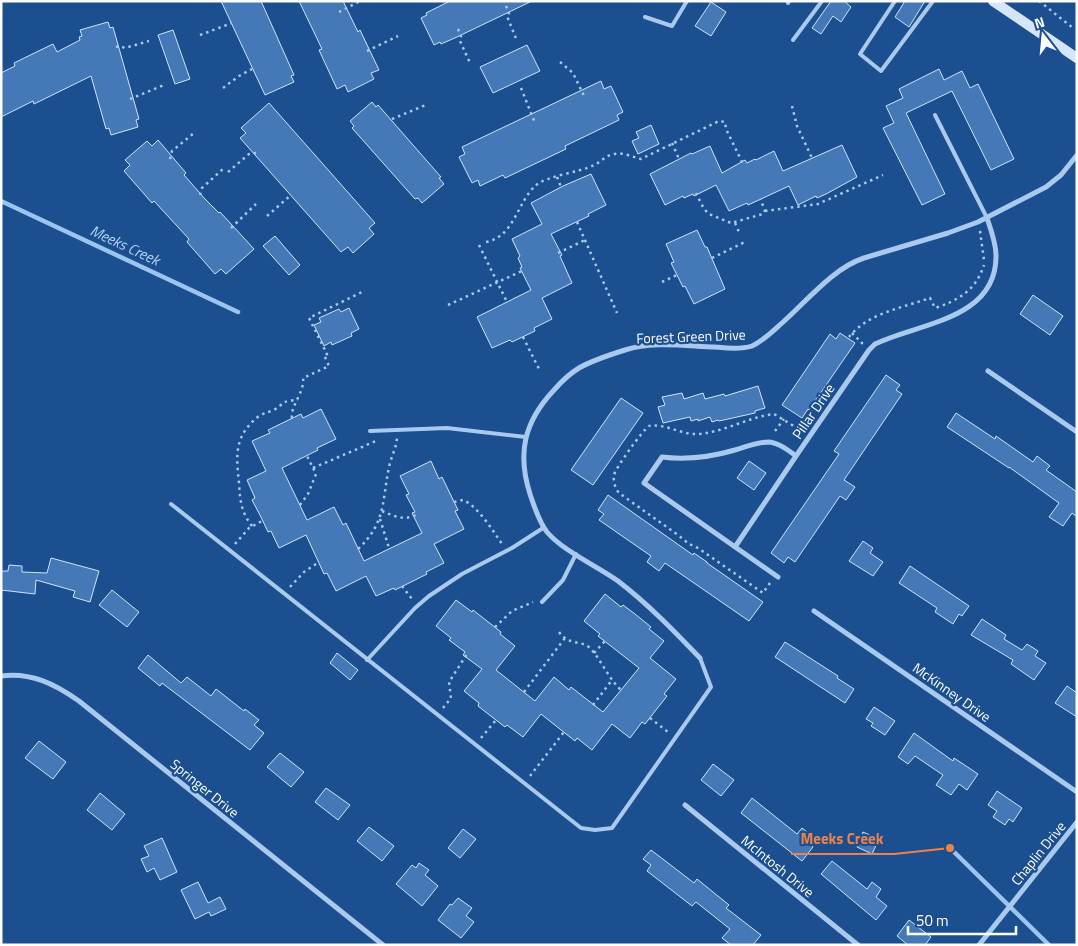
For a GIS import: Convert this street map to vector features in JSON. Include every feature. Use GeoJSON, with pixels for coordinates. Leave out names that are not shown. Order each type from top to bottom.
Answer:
{"type":"FeatureCollection","features":[{"type":"Feature","properties":{"kind":"main road"},"geometry":{"type":"LineString","coordinates":[[997,2],[1077,58]]}},
{"type":"Feature","properties":{"kind":"street","name":"Forest Green Drive"},"geometry":{"type":"LineString","coordinates":[[700,658],[651,608],[610,576],[556,541],[543,528],[525,477],[523,460],[526,437],[532,420],[547,398],[565,379],[581,367],[614,354],[643,346],[735,348],[750,346],[774,330],[833,276],[850,264],[887,250],[958,230],[987,218],[1046,187],[1061,175],[1077,155]]}},
{"type":"Feature","properties":{"kind":"street","name":"Pillar Drive"},"geometry":{"type":"LineString","coordinates":[[776,576],[644,483],[662,457],[711,456],[769,442],[782,447],[796,456],[875,344],[952,316],[970,306],[984,293],[992,280],[996,265],[996,254],[987,218]]}},
{"type":"Feature","properties":{"kind":"street"},"geometry":{"type":"LineString","coordinates":[[988,371],[1077,432]]}},
{"type":"Feature","properties":{"kind":"street"},"geometry":{"type":"LineString","coordinates":[[734,547],[796,456]]}},
{"type":"Feature","properties":{"kind":"street","name":"McKinney Drive"},"geometry":{"type":"LineString","coordinates":[[814,611],[1077,792]]}},
{"type":"Feature","properties":{"kind":"street","name":"Springer Drive"},"geometry":{"type":"LineString","coordinates":[[1,676],[19,675],[32,677],[45,680],[66,691],[383,945]]}},
{"type":"Feature","properties":{"kind":"street","name":"McIntosh Drive"},"geometry":{"type":"LineString","coordinates":[[685,805],[858,945]]}},
{"type":"Feature","properties":{"kind":"street","name":"Chaplin Drive"},"geometry":{"type":"LineString","coordinates":[[979,945],[1077,822]]}},
{"type":"Feature","properties":{"kind":"lane"},"geometry":{"type":"LineString","coordinates":[[645,17],[672,26],[688,1]]}},
{"type":"Feature","properties":{"kind":"lane"},"geometry":{"type":"LineString","coordinates":[[793,40],[822,1]]}},
{"type":"Feature","properties":{"kind":"lane"},"geometry":{"type":"LineString","coordinates":[[895,1],[860,54],[881,71],[933,1]]}},
{"type":"Feature","properties":{"kind":"lane"},"geometry":{"type":"LineString","coordinates":[[935,114],[987,218]]}},
{"type":"Feature","properties":{"kind":"lane"},"geometry":{"type":"LineString","coordinates":[[370,431],[452,428],[526,437]]}},
{"type":"Feature","properties":{"kind":"lane"},"geometry":{"type":"LineString","coordinates":[[171,504],[580,828],[595,830],[612,828],[676,738],[712,687],[700,658]]}},
{"type":"Feature","properties":{"kind":"lane"},"geometry":{"type":"LineString","coordinates":[[367,660],[417,606],[456,577],[506,551],[543,528]]}},
{"type":"Feature","properties":{"kind":"lane"},"geometry":{"type":"LineString","coordinates":[[542,600],[564,580],[576,554]]}},
{"type":"Feature","properties":{"kind":"path"},"geometry":{"type":"LineString","coordinates":[[339,12],[360,1]]}},
{"type":"Feature","properties":{"kind":"path"},"geometry":{"type":"LineString","coordinates":[[1039,1],[1073,28]]}},
{"type":"Feature","properties":{"kind":"path"},"geometry":{"type":"LineString","coordinates":[[506,6],[509,13],[507,16],[517,41]]}},
{"type":"Feature","properties":{"kind":"path"},"geometry":{"type":"LineString","coordinates":[[200,35],[232,23]]}},
{"type":"Feature","properties":{"kind":"path"},"geometry":{"type":"LineString","coordinates":[[458,29],[462,36],[460,41],[470,64]]}},
{"type":"Feature","properties":{"kind":"path"},"geometry":{"type":"LineString","coordinates":[[367,51],[398,36]]}},
{"type":"Feature","properties":{"kind":"path"},"geometry":{"type":"LineString","coordinates":[[116,47],[125,48],[149,41]]}},
{"type":"Feature","properties":{"kind":"path"},"geometry":{"type":"LineString","coordinates":[[560,62],[573,73],[585,98]]}},
{"type":"Feature","properties":{"kind":"path"},"geometry":{"type":"LineString","coordinates":[[223,88],[252,69]]}},
{"type":"Feature","properties":{"kind":"path"},"geometry":{"type":"LineString","coordinates":[[130,98],[164,84]]}},
{"type":"Feature","properties":{"kind":"path"},"geometry":{"type":"LineString","coordinates":[[521,88],[535,123]]}},
{"type":"Feature","properties":{"kind":"path"},"geometry":{"type":"LineString","coordinates":[[392,119],[428,104]]}},
{"type":"Feature","properties":{"kind":"path"},"geometry":{"type":"LineString","coordinates":[[792,106],[797,126],[812,158]]}},
{"type":"Feature","properties":{"kind":"path"},"geometry":{"type":"LineString","coordinates":[[486,242],[496,240],[503,235],[523,200],[536,185],[594,166],[614,154],[623,154],[641,159],[719,121],[725,122],[743,164]]}},
{"type":"Feature","properties":{"kind":"path"},"geometry":{"type":"LineString","coordinates":[[170,158],[172,151],[194,133]]}},
{"type":"Feature","properties":{"kind":"path"},"geometry":{"type":"LineString","coordinates":[[672,144],[679,159]]}},
{"type":"Feature","properties":{"kind":"path"},"geometry":{"type":"LineString","coordinates":[[228,172],[249,154],[256,152]]}},
{"type":"Feature","properties":{"kind":"path"},"geometry":{"type":"LineString","coordinates":[[200,195],[202,188],[224,168]]}},
{"type":"Feature","properties":{"kind":"path"},"geometry":{"type":"LineString","coordinates":[[696,193],[704,209],[709,214],[727,222],[735,223],[762,214],[765,211],[813,206],[883,175]]}},
{"type":"Feature","properties":{"kind":"path"},"geometry":{"type":"LineString","coordinates":[[557,177],[561,187]]}},
{"type":"Feature","properties":{"kind":"path"},"geometry":{"type":"LineString","coordinates":[[829,193],[832,198]]}},
{"type":"Feature","properties":{"kind":"path"},"geometry":{"type":"LineString","coordinates":[[267,216],[292,194]]}},
{"type":"Feature","properties":{"kind":"path"},"geometry":{"type":"LineString","coordinates":[[760,199],[765,211]]}},
{"type":"Feature","properties":{"kind":"path"},"geometry":{"type":"LineString","coordinates":[[231,228],[256,204]]}},
{"type":"Feature","properties":{"kind":"path"},"geometry":{"type":"LineString","coordinates":[[577,222],[617,313]]}},
{"type":"Feature","properties":{"kind":"path"},"geometry":{"type":"LineString","coordinates":[[849,337],[859,326],[878,316],[930,298],[935,308],[955,301],[965,294],[974,285],[984,265],[984,252],[978,222]]}},
{"type":"Feature","properties":{"kind":"path"},"geometry":{"type":"LineString","coordinates":[[735,223],[739,232]]}},
{"type":"Feature","properties":{"kind":"path"},"geometry":{"type":"LineString","coordinates":[[558,253],[585,240]]}},
{"type":"Feature","properties":{"kind":"path"},"geometry":{"type":"LineString","coordinates":[[712,258],[745,242]]}},
{"type":"Feature","properties":{"kind":"path"},"geometry":{"type":"LineString","coordinates":[[479,245],[507,302]]}},
{"type":"Feature","properties":{"kind":"path"},"geometry":{"type":"LineString","coordinates":[[448,305],[524,270]]}},
{"type":"Feature","properties":{"kind":"path"},"geometry":{"type":"LineString","coordinates":[[662,282],[677,275]]}},
{"type":"Feature","properties":{"kind":"path"},"geometry":{"type":"LineString","coordinates":[[292,418],[292,412],[304,383],[304,378],[329,366],[324,355],[326,354],[310,318],[362,292]]}},
{"type":"Feature","properties":{"kind":"path"},"geometry":{"type":"LineString","coordinates":[[523,337],[540,371]]}},
{"type":"Feature","properties":{"kind":"path"},"geometry":{"type":"LineString","coordinates":[[252,526],[245,517],[240,504],[237,459],[239,440],[260,415],[273,410],[284,402],[298,400]]}},
{"type":"Feature","properties":{"kind":"path"},"geometry":{"type":"LineString","coordinates":[[776,576],[763,592],[698,548],[689,544],[624,498],[616,490],[614,479],[616,470],[641,434],[649,426],[698,434],[720,430],[771,414],[777,415],[810,436]]}},
{"type":"Feature","properties":{"kind":"path"},"geometry":{"type":"LineString","coordinates":[[775,431],[784,419]]}},
{"type":"Feature","properties":{"kind":"path"},"geometry":{"type":"LineString","coordinates":[[358,549],[372,534],[380,519],[389,464],[396,448],[397,430]]}},
{"type":"Feature","properties":{"kind":"path"},"geometry":{"type":"LineString","coordinates":[[313,468],[376,441]]}},
{"type":"Feature","properties":{"kind":"path"},"geometry":{"type":"LineString","coordinates":[[300,505],[310,489],[316,474],[307,456]]}},
{"type":"Feature","properties":{"kind":"path"},"geometry":{"type":"LineString","coordinates":[[454,502],[463,500],[471,504],[492,529],[506,551]]}},
{"type":"Feature","properties":{"kind":"path"},"geometry":{"type":"LineString","coordinates":[[382,510],[402,518],[410,518],[416,515]]}},
{"type":"Feature","properties":{"kind":"path"},"geometry":{"type":"LineString","coordinates":[[380,519],[389,548]]}},
{"type":"Feature","properties":{"kind":"path"},"geometry":{"type":"LineString","coordinates":[[230,550],[252,526],[262,520]]}},
{"type":"Feature","properties":{"kind":"path"},"geometry":{"type":"LineString","coordinates":[[285,594],[304,572],[319,562]]}},
{"type":"Feature","properties":{"kind":"path"},"geometry":{"type":"LineString","coordinates":[[402,586],[417,606]]}},
{"type":"Feature","properties":{"kind":"path"},"geometry":{"type":"LineString","coordinates":[[495,627],[512,611],[542,600]]}},
{"type":"Feature","properties":{"kind":"path"},"geometry":{"type":"LineString","coordinates":[[559,632],[570,642],[588,646],[621,690]]}},
{"type":"Feature","properties":{"kind":"path"},"geometry":{"type":"LineString","coordinates":[[524,692],[565,638]]}},
{"type":"Feature","properties":{"kind":"path"},"geometry":{"type":"LineString","coordinates":[[594,654],[605,641]]}},
{"type":"Feature","properties":{"kind":"path"},"geometry":{"type":"LineString","coordinates":[[438,715],[451,698],[449,682],[467,654]]}},
{"type":"Feature","properties":{"kind":"path"},"geometry":{"type":"LineString","coordinates":[[593,705],[612,680]]}},
{"type":"Feature","properties":{"kind":"path"},"geometry":{"type":"LineString","coordinates":[[650,718],[676,738]]}},
{"type":"Feature","properties":{"kind":"path"},"geometry":{"type":"LineString","coordinates":[[475,745],[496,720]]}},
{"type":"Feature","properties":{"kind":"path"},"geometry":{"type":"LineString","coordinates":[[524,784],[564,732]]}},
{"type":"Feature","properties":{"kind":"building"},"geometry":{"type":"Polygon","coordinates":[[[221,1],[261,1],[294,75],[291,76],[294,82],[265,95],[221,1]]]}},
{"type":"Feature","properties":{"kind":"building"},"geometry":{"type":"Polygon","coordinates":[[[299,1],[343,1],[358,32],[360,30],[379,70],[371,73],[374,79],[348,92],[345,85],[337,89],[319,50],[322,49],[299,1]]]}},
{"type":"Feature","properties":{"kind":"building"},"geometry":{"type":"Polygon","coordinates":[[[450,1],[532,1],[457,37],[434,45],[421,18],[427,15],[426,13],[450,1]]]}},
{"type":"Feature","properties":{"kind":"building"},"geometry":{"type":"Polygon","coordinates":[[[831,1],[844,1],[851,7],[841,22],[833,16],[821,34],[812,28],[831,1]]]}},
{"type":"Feature","properties":{"kind":"building"},"geometry":{"type":"Polygon","coordinates":[[[905,1],[925,1],[909,27],[895,17],[905,1]]]}},
{"type":"Feature","properties":{"kind":"building"},"geometry":{"type":"Polygon","coordinates":[[[711,2],[726,12],[711,36],[695,26],[711,2]]]}},
{"type":"Feature","properties":{"kind":"building"},"geometry":{"type":"Polygon","coordinates":[[[108,22],[110,28],[113,27],[139,119],[136,120],[138,127],[111,135],[109,128],[106,129],[91,76],[34,104],[33,101],[1,117],[1,73],[15,66],[14,63],[53,44],[57,52],[80,40],[79,37],[82,36],[80,30],[108,22]]]}},
{"type":"Feature","properties":{"kind":"building"},"geometry":{"type":"Polygon","coordinates":[[[173,30],[190,79],[175,84],[158,35],[173,30]]]}},
{"type":"Feature","properties":{"kind":"building"},"geometry":{"type":"Polygon","coordinates":[[[527,45],[540,71],[493,93],[480,67],[527,45]]]}},
{"type":"Feature","properties":{"kind":"building"},"geometry":{"type":"Polygon","coordinates":[[[939,69],[944,80],[962,71],[970,88],[978,84],[1014,159],[991,170],[952,91],[906,113],[945,194],[922,205],[883,128],[894,123],[886,106],[903,98],[899,89],[939,69]]]}},
{"type":"Feature","properties":{"kind":"building"},"geometry":{"type":"Polygon","coordinates":[[[601,81],[604,89],[611,86],[623,112],[617,115],[619,120],[565,146],[566,149],[505,178],[503,175],[480,186],[478,180],[472,183],[459,157],[465,154],[462,147],[601,81]]]}},
{"type":"Feature","properties":{"kind":"building"},"geometry":{"type":"Polygon","coordinates":[[[372,102],[376,107],[378,105],[441,177],[439,178],[444,184],[422,203],[418,198],[415,199],[352,128],[354,126],[350,121],[372,102]]]}},
{"type":"Feature","properties":{"kind":"building"},"geometry":{"type":"Polygon","coordinates":[[[269,103],[375,223],[369,228],[374,234],[353,253],[348,247],[341,252],[240,138],[246,133],[241,128],[269,103]]]}},
{"type":"Feature","properties":{"kind":"building"},"geometry":{"type":"Polygon","coordinates":[[[651,125],[659,144],[638,154],[632,141],[639,138],[636,132],[651,125]]]}},
{"type":"Feature","properties":{"kind":"building"},"geometry":{"type":"Polygon","coordinates":[[[158,140],[205,199],[220,212],[254,249],[226,274],[221,269],[215,274],[187,242],[189,239],[154,201],[152,203],[124,171],[130,165],[125,160],[147,141],[152,146],[158,140]]]}},
{"type":"Feature","properties":{"kind":"building"},"geometry":{"type":"Polygon","coordinates":[[[842,145],[857,177],[826,194],[817,198],[816,196],[798,205],[789,186],[748,205],[747,203],[729,211],[716,185],[694,196],[693,194],[684,198],[683,196],[665,205],[650,174],[691,153],[710,146],[722,173],[745,160],[747,163],[774,151],[783,171],[842,145]]]}},
{"type":"Feature","properties":{"kind":"building"},"geometry":{"type":"Polygon","coordinates":[[[591,174],[606,205],[588,214],[589,216],[551,234],[562,255],[560,256],[572,283],[542,298],[552,319],[534,328],[535,331],[512,342],[510,340],[492,348],[477,317],[531,290],[520,268],[522,267],[518,258],[520,256],[512,239],[542,224],[531,203],[591,174]]]}},
{"type":"Feature","properties":{"kind":"building"},"geometry":{"type":"Polygon","coordinates":[[[697,230],[705,247],[707,247],[725,289],[694,304],[671,263],[674,262],[666,244],[697,230]]]}},
{"type":"Feature","properties":{"kind":"building"},"geometry":{"type":"Polygon","coordinates":[[[275,236],[300,265],[289,275],[263,246],[275,236]]]}},
{"type":"Feature","properties":{"kind":"building"},"geometry":{"type":"Polygon","coordinates":[[[1033,295],[1063,316],[1050,335],[1020,314],[1033,295]]]}},
{"type":"Feature","properties":{"kind":"building"},"geometry":{"type":"Polygon","coordinates":[[[349,308],[359,329],[351,333],[352,336],[332,345],[331,342],[324,346],[314,325],[321,322],[319,318],[339,309],[341,312],[349,308]]]}},
{"type":"Feature","properties":{"kind":"building"},"geometry":{"type":"Polygon","coordinates":[[[840,333],[855,343],[802,418],[782,405],[830,334],[836,339],[840,333]]]}},
{"type":"Feature","properties":{"kind":"building"},"geometry":{"type":"Polygon","coordinates":[[[886,375],[900,385],[896,390],[902,394],[844,480],[855,487],[846,500],[840,496],[795,562],[788,557],[784,563],[771,553],[839,454],[834,451],[886,375]]]}},
{"type":"Feature","properties":{"kind":"building"},"geometry":{"type":"Polygon","coordinates":[[[758,386],[765,408],[755,411],[755,413],[719,421],[712,422],[710,417],[691,421],[690,417],[663,423],[658,407],[665,405],[662,397],[682,393],[684,399],[703,393],[705,399],[724,394],[725,396],[758,386]]]}},
{"type":"Feature","properties":{"kind":"building"},"geometry":{"type":"Polygon","coordinates":[[[621,398],[643,413],[593,485],[571,470],[621,398]]]}},
{"type":"Feature","properties":{"kind":"building"},"geometry":{"type":"Polygon","coordinates":[[[321,409],[336,439],[282,468],[307,520],[334,507],[343,525],[346,523],[364,561],[422,533],[412,513],[415,512],[406,495],[409,494],[400,476],[431,461],[439,479],[442,477],[458,510],[455,511],[464,529],[434,544],[444,563],[395,590],[394,588],[376,596],[366,576],[336,591],[327,573],[324,574],[306,535],[279,548],[271,531],[268,532],[252,500],[255,498],[247,480],[266,471],[252,441],[270,433],[268,430],[301,414],[303,418],[321,409]]]}},
{"type":"Feature","properties":{"kind":"building"},"geometry":{"type":"Polygon","coordinates":[[[956,413],[995,439],[996,436],[1033,462],[1037,456],[1050,466],[1046,470],[1077,492],[1077,517],[1072,513],[1063,526],[1049,517],[1059,503],[1009,467],[947,427],[956,413]]]}},
{"type":"Feature","properties":{"kind":"building"},"geometry":{"type":"Polygon","coordinates":[[[749,461],[766,473],[754,490],[737,478],[749,461]]]}},
{"type":"Feature","properties":{"kind":"building"},"geometry":{"type":"Polygon","coordinates":[[[608,495],[763,602],[749,621],[665,563],[659,571],[647,562],[651,556],[599,520],[604,514],[598,510],[608,495]]]}},
{"type":"Feature","properties":{"kind":"building"},"geometry":{"type":"Polygon","coordinates":[[[863,541],[873,548],[870,553],[883,562],[873,576],[849,561],[863,541]]]}},
{"type":"Feature","properties":{"kind":"building"},"geometry":{"type":"Polygon","coordinates":[[[51,558],[99,571],[90,602],[73,597],[75,591],[36,580],[35,594],[1,590],[1,571],[8,571],[9,565],[22,566],[22,572],[47,573],[51,558]]]}},
{"type":"Feature","properties":{"kind":"building"},"geometry":{"type":"Polygon","coordinates":[[[910,566],[969,606],[962,616],[959,614],[953,624],[935,612],[937,608],[899,583],[910,566]]]}},
{"type":"Feature","properties":{"kind":"building"},"geometry":{"type":"Polygon","coordinates":[[[112,590],[139,612],[127,627],[99,605],[112,590]]]}},
{"type":"Feature","properties":{"kind":"building"},"geometry":{"type":"Polygon","coordinates":[[[605,594],[621,607],[623,605],[635,614],[664,641],[650,658],[676,679],[664,694],[667,696],[645,724],[642,722],[630,738],[612,724],[592,750],[577,738],[575,741],[541,714],[523,737],[507,725],[505,727],[478,706],[479,703],[464,691],[482,669],[463,655],[465,652],[449,640],[451,638],[436,626],[456,600],[472,612],[473,610],[501,632],[500,634],[515,646],[496,670],[535,701],[554,677],[569,690],[571,687],[603,712],[639,668],[598,636],[600,634],[584,621],[605,594]]]}},
{"type":"Feature","properties":{"kind":"building"},"geometry":{"type":"Polygon","coordinates":[[[982,619],[1006,635],[1004,639],[1022,650],[1027,644],[1038,651],[1035,656],[1046,663],[1034,680],[1011,664],[1013,660],[971,635],[982,619]]]}},
{"type":"Feature","properties":{"kind":"building"},"geometry":{"type":"Polygon","coordinates":[[[785,642],[838,676],[837,678],[854,689],[845,703],[775,657],[785,642]]]}},
{"type":"Feature","properties":{"kind":"building"},"geometry":{"type":"Polygon","coordinates":[[[337,653],[358,670],[350,680],[330,663],[337,653]]]}},
{"type":"Feature","properties":{"kind":"building"},"geometry":{"type":"Polygon","coordinates":[[[148,655],[181,683],[187,677],[211,696],[216,689],[259,720],[254,725],[264,733],[250,750],[162,683],[160,686],[138,668],[148,655]]]}},
{"type":"Feature","properties":{"kind":"building"},"geometry":{"type":"Polygon","coordinates":[[[1067,686],[1077,693],[1077,717],[1055,703],[1067,686]]]}},
{"type":"Feature","properties":{"kind":"building"},"geometry":{"type":"Polygon","coordinates":[[[874,707],[895,721],[885,735],[871,726],[873,723],[866,719],[874,707]]]}},
{"type":"Feature","properties":{"kind":"building"},"geometry":{"type":"Polygon","coordinates":[[[914,733],[953,761],[954,758],[978,774],[967,790],[959,784],[951,795],[936,785],[943,775],[915,756],[908,764],[898,757],[914,733]]]}},
{"type":"Feature","properties":{"kind":"building"},"geometry":{"type":"Polygon","coordinates":[[[39,741],[66,762],[53,779],[25,758],[39,741]]]}},
{"type":"Feature","properties":{"kind":"building"},"geometry":{"type":"Polygon","coordinates":[[[280,753],[304,772],[291,787],[267,767],[280,753]]]}},
{"type":"Feature","properties":{"kind":"building"},"geometry":{"type":"Polygon","coordinates":[[[713,764],[734,780],[721,796],[701,780],[713,764]]]}},
{"type":"Feature","properties":{"kind":"building"},"geometry":{"type":"Polygon","coordinates":[[[326,788],[350,805],[338,820],[315,802],[326,788]]]}},
{"type":"Feature","properties":{"kind":"building"},"geometry":{"type":"Polygon","coordinates":[[[997,791],[1022,808],[1013,822],[1009,819],[1005,825],[993,817],[997,811],[988,805],[997,791]]]}},
{"type":"Feature","properties":{"kind":"building"},"geometry":{"type":"Polygon","coordinates":[[[100,793],[125,814],[112,830],[87,810],[100,793]]]}},
{"type":"Feature","properties":{"kind":"building"},"geometry":{"type":"Polygon","coordinates":[[[752,798],[797,834],[802,828],[816,839],[811,845],[813,847],[802,861],[741,813],[752,798]]]}},
{"type":"Feature","properties":{"kind":"building"},"geometry":{"type":"Polygon","coordinates":[[[369,827],[394,846],[382,861],[357,841],[369,827]]]}},
{"type":"Feature","properties":{"kind":"building"},"geometry":{"type":"Polygon","coordinates":[[[463,829],[476,839],[460,858],[448,848],[463,829]]]}},
{"type":"Feature","properties":{"kind":"building"},"geometry":{"type":"Polygon","coordinates":[[[863,832],[879,839],[872,854],[857,847],[863,832]]]}},
{"type":"Feature","properties":{"kind":"building"},"geometry":{"type":"Polygon","coordinates":[[[162,838],[177,872],[160,880],[154,868],[147,872],[141,859],[149,856],[144,846],[162,838]]]}},
{"type":"Feature","properties":{"kind":"building"},"geometry":{"type":"Polygon","coordinates":[[[651,850],[694,883],[697,879],[729,905],[726,908],[761,935],[753,945],[731,945],[722,938],[730,929],[696,902],[692,906],[647,871],[651,865],[643,859],[651,850]]]}},
{"type":"Feature","properties":{"kind":"building"},"geometry":{"type":"Polygon","coordinates":[[[832,861],[867,889],[872,882],[881,889],[876,897],[887,906],[876,920],[821,874],[832,861]]]}},
{"type":"Feature","properties":{"kind":"building"},"geometry":{"type":"Polygon","coordinates":[[[419,863],[429,870],[425,875],[438,886],[422,906],[396,884],[412,865],[416,868],[419,863]]]}},
{"type":"Feature","properties":{"kind":"building"},"geometry":{"type":"Polygon","coordinates":[[[198,882],[208,903],[220,897],[226,909],[211,916],[209,912],[195,919],[181,890],[198,882]]]}},
{"type":"Feature","properties":{"kind":"building"},"geometry":{"type":"Polygon","coordinates":[[[458,898],[472,908],[466,916],[474,922],[461,938],[438,920],[450,904],[452,905],[458,898]]]}},
{"type":"Feature","properties":{"kind":"building"},"geometry":{"type":"Polygon","coordinates":[[[909,920],[931,937],[925,945],[908,945],[897,936],[909,920]]]}},
{"type":"Feature","properties":{"kind":"waterway","name":"Meeks Creek"},"geometry":{"type":"LineString","coordinates":[[1,201],[238,312]]}},
{"type":"Feature","properties":{"kind":"waterway","name":"Meeks Creek"},"geometry":{"type":"LineString","coordinates":[[950,848],[1049,945]]}},
{"type":"Feature","properties":{"kind":"place","name":"Meeks Creek"},"geometry":{"type":"Point","coordinates":[950,848]}}]}
